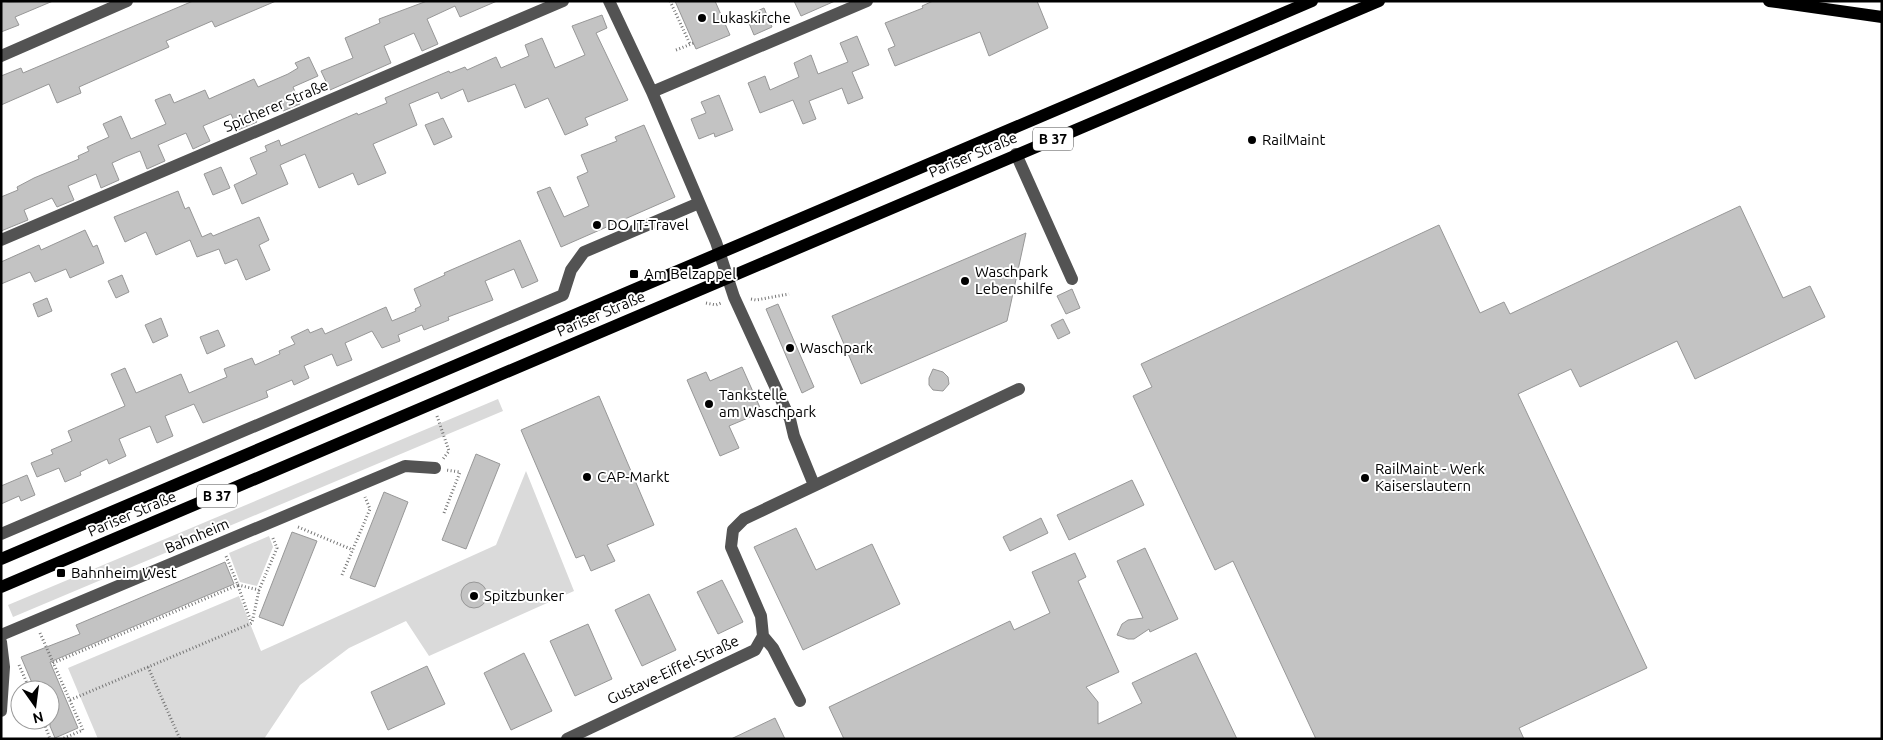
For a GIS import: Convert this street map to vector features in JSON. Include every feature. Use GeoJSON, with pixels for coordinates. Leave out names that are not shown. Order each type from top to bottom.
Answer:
{"type":"FeatureCollection","features":[{"type":"Feature","properties":{"kind":"main road","name":"Pariser Straße"},"geometry":{"type":"LineString","coordinates":[[1,559],[1312,1]]}},
{"type":"Feature","properties":{"kind":"main road","name":"Pariser Straße"},"geometry":{"type":"LineString","coordinates":[[1,588],[1016,154],[1379,1]]}},
{"type":"Feature","properties":{"kind":"main road"},"geometry":{"type":"LineString","coordinates":[[1769,1],[1882,17]]}},
{"type":"Feature","properties":{"kind":"street"},"geometry":{"type":"LineString","coordinates":[[1,56],[127,1]]}},
{"type":"Feature","properties":{"kind":"street","name":"Spicherer Straße"},"geometry":{"type":"LineString","coordinates":[[1,240],[563,1]]}},
{"type":"Feature","properties":{"kind":"street"},"geometry":{"type":"LineString","coordinates":[[609,1],[652,92],[721,252],[727,278],[790,419],[794,436],[814,485]]}},
{"type":"Feature","properties":{"kind":"street"},"geometry":{"type":"LineString","coordinates":[[652,92],[867,1]]}},
{"type":"Feature","properties":{"kind":"street"},"geometry":{"type":"LineString","coordinates":[[1016,154],[1072,279]]}},
{"type":"Feature","properties":{"kind":"street"},"geometry":{"type":"LineString","coordinates":[[1,534],[563,295],[571,270],[584,252],[699,203]]}},
{"type":"Feature","properties":{"kind":"street"},"geometry":{"type":"LineString","coordinates":[[800,701],[773,648],[763,636],[762,616],[731,547],[733,530],[744,519],[1019,389]]}},
{"type":"Feature","properties":{"kind":"street","name":"Bahnheim"},"geometry":{"type":"LineString","coordinates":[[1,635],[405,466],[435,468]]}},
{"type":"Feature","properties":{"kind":"street","name":"Gustave-Eiffel-Straße"},"geometry":{"type":"LineString","coordinates":[[567,739],[755,650],[763,636]]}},
{"type":"Feature","properties":{"kind":"street"},"geometry":{"type":"LineString","coordinates":[[1,642],[4,667],[1,712]]}},
{"type":"Feature","properties":{"kind":"path"},"geometry":{"type":"LineString","coordinates":[[670,1],[692,44],[676,50]]}},
{"type":"Feature","properties":{"kind":"path"},"geometry":{"type":"LineString","coordinates":[[749,298],[756,300],[789,294]]}},
{"type":"Feature","properties":{"kind":"path"},"geometry":{"type":"LineString","coordinates":[[435,468],[449,452],[442,429]]}},
{"type":"Feature","properties":{"kind":"path"},"geometry":{"type":"LineString","coordinates":[[435,468],[460,472],[444,513]]}},
{"type":"Feature","properties":{"kind":"path"},"geometry":{"type":"LineString","coordinates":[[342,575],[370,509],[361,485]]}},
{"type":"Feature","properties":{"kind":"path"},"geometry":{"type":"LineString","coordinates":[[252,623],[260,590],[277,548],[273,522],[353,550]]}},
{"type":"Feature","properties":{"kind":"path"},"geometry":{"type":"LineString","coordinates":[[221,543],[252,623]]}},
{"type":"Feature","properties":{"kind":"path"},"geometry":{"type":"LineString","coordinates":[[53,663],[238,585],[260,590]]}},
{"type":"Feature","properties":{"kind":"path"},"geometry":{"type":"LineString","coordinates":[[35,621],[83,730],[62,739]]}},
{"type":"Feature","properties":{"kind":"path"},"geometry":{"type":"LineString","coordinates":[[70,700],[252,623]]}},
{"type":"Feature","properties":{"kind":"path"},"geometry":{"type":"LineString","coordinates":[[148,667],[180,739]]}},
{"type":"Feature","properties":{"kind":"shaded area"},"geometry":{"type":"Polygon","coordinates":[[[498,399],[503,411],[13,617],[8,605],[498,399]]]}},
{"type":"Feature","properties":{"kind":"shaded area"},"geometry":{"type":"Polygon","coordinates":[[[526,471],[574,591],[429,656],[406,621],[349,648],[300,685],[264,739],[98,739],[68,668],[239,596],[261,651],[496,545],[526,471]]]}},
{"type":"Feature","properties":{"kind":"shaded area"},"geometry":{"type":"Polygon","coordinates":[[[269,536],[273,547],[257,586],[240,582],[229,553],[269,536]]]}},
{"type":"Feature","properties":{"kind":"building"},"geometry":{"type":"Polygon","coordinates":[[[1,1],[53,1],[15,17],[19,25],[1,32],[1,1]]]}},
{"type":"Feature","properties":{"kind":"building"},"geometry":{"type":"Polygon","coordinates":[[[193,1],[276,1],[215,27],[212,21],[166,41],[169,47],[79,87],[81,93],[57,103],[49,84],[1,105],[1,76],[21,68],[23,73],[193,1]]]}},
{"type":"Feature","properties":{"kind":"building"},"geometry":{"type":"Polygon","coordinates":[[[427,1],[497,1],[460,17],[455,6],[427,19],[438,44],[422,51],[414,33],[384,46],[391,63],[330,90],[321,71],[353,58],[345,38],[380,23],[379,19],[427,1]]]}},
{"type":"Feature","properties":{"kind":"building","name":"Lukaskirche"},"geometry":{"type":"Polygon","coordinates":[[[675,1],[715,1],[730,35],[696,49],[675,1]]]}},
{"type":"Feature","properties":{"kind":"building"},"geometry":{"type":"Polygon","coordinates":[[[794,1],[835,1],[801,16],[794,1]]]}},
{"type":"Feature","properties":{"kind":"building"},"geometry":{"type":"Polygon","coordinates":[[[933,1],[1037,1],[1048,28],[989,56],[980,32],[895,66],[888,49],[895,46],[885,23],[923,8],[922,6],[933,1]]]}},
{"type":"Feature","properties":{"kind":"building"},"geometry":{"type":"Polygon","coordinates":[[[764,8],[772,27],[754,35],[746,16],[764,8]]]}},
{"type":"Feature","properties":{"kind":"building"},"geometry":{"type":"Polygon","coordinates":[[[602,15],[607,28],[596,33],[628,100],[585,118],[588,125],[565,135],[548,98],[525,108],[515,84],[468,102],[463,89],[441,99],[438,92],[409,104],[417,125],[373,144],[386,173],[358,185],[353,173],[319,188],[305,154],[280,165],[288,184],[242,204],[234,185],[257,174],[250,158],[267,151],[265,146],[279,140],[281,146],[357,113],[358,115],[387,103],[385,98],[449,71],[450,73],[465,67],[467,70],[496,57],[501,68],[529,56],[525,45],[542,38],[555,68],[585,55],[572,26],[602,15]]]}},
{"type":"Feature","properties":{"kind":"building"},"geometry":{"type":"Polygon","coordinates":[[[857,36],[869,65],[852,72],[863,98],[848,104],[842,88],[809,101],[816,119],[803,124],[793,100],[760,113],[748,83],[765,76],[770,90],[799,77],[794,63],[811,55],[818,74],[848,62],[840,43],[857,36]]]}},
{"type":"Feature","properties":{"kind":"building"},"geometry":{"type":"Polygon","coordinates":[[[309,57],[318,76],[293,87],[300,104],[283,111],[279,102],[253,114],[257,122],[238,130],[231,114],[203,126],[210,141],[193,149],[186,133],[158,145],[165,161],[147,169],[140,151],[125,157],[112,163],[119,180],[101,188],[96,174],[68,186],[74,200],[57,207],[52,198],[24,210],[28,220],[1,231],[1,197],[18,190],[17,187],[34,178],[79,159],[78,156],[89,151],[87,147],[109,137],[103,124],[121,116],[131,139],[166,124],[155,100],[170,94],[174,103],[205,90],[209,99],[254,79],[258,87],[288,74],[298,68],[295,63],[309,57]]]}},
{"type":"Feature","properties":{"kind":"building"},"geometry":{"type":"Polygon","coordinates":[[[719,95],[733,130],[715,137],[714,133],[699,139],[691,119],[706,113],[701,102],[719,95]]]}},
{"type":"Feature","properties":{"kind":"building"},"geometry":{"type":"Polygon","coordinates":[[[443,118],[452,137],[434,145],[425,125],[443,118]]]}},
{"type":"Feature","properties":{"kind":"building"},"geometry":{"type":"Polygon","coordinates":[[[644,125],[675,197],[561,247],[537,192],[550,187],[564,217],[589,206],[577,177],[588,172],[581,155],[617,141],[615,137],[644,125]]]}},
{"type":"Feature","properties":{"kind":"building"},"geometry":{"type":"Polygon","coordinates":[[[221,167],[230,188],[213,195],[204,174],[221,167]]]}},
{"type":"Feature","properties":{"kind":"building"},"geometry":{"type":"Polygon","coordinates":[[[178,191],[185,209],[189,207],[202,237],[211,233],[213,236],[259,217],[269,240],[259,245],[270,270],[246,280],[237,259],[225,264],[219,249],[197,257],[190,240],[156,255],[146,232],[125,242],[114,217],[178,191]]]}},
{"type":"Feature","properties":{"kind":"building","name":"RailMaint - Werk Kaiserslautern"},"geometry":{"type":"Polygon","coordinates":[[[1740,206],[1783,298],[1810,286],[1825,317],[1695,379],[1677,341],[1580,387],[1571,369],[1518,394],[1647,668],[1519,728],[1524,739],[1316,739],[1233,561],[1215,570],[1133,396],[1152,387],[1141,364],[1439,225],[1480,313],[1504,302],[1510,314],[1740,206]]]}},
{"type":"Feature","properties":{"kind":"building"},"geometry":{"type":"Polygon","coordinates":[[[85,230],[93,247],[97,245],[104,263],[70,278],[66,269],[35,282],[30,272],[1,284],[1,262],[39,245],[41,250],[85,230]]]}},
{"type":"Feature","properties":{"kind":"building","name":"Waschpark Lebenshilfe"},"geometry":{"type":"Polygon","coordinates":[[[1026,233],[1007,321],[861,384],[832,316],[1026,233]]]}},
{"type":"Feature","properties":{"kind":"building"},"geometry":{"type":"Polygon","coordinates":[[[520,240],[538,281],[522,288],[514,269],[485,281],[493,300],[448,317],[449,320],[424,330],[422,325],[398,335],[400,341],[382,348],[372,331],[345,343],[352,360],[337,366],[332,354],[304,366],[309,378],[294,385],[292,380],[266,391],[268,397],[203,423],[194,404],[165,416],[173,436],[157,443],[150,426],[119,439],[126,456],[109,464],[107,459],[80,472],[81,475],[65,482],[59,468],[37,477],[31,463],[53,454],[51,450],[72,441],[68,431],[125,406],[111,374],[125,368],[136,393],[181,374],[189,393],[227,377],[224,369],[252,358],[255,365],[280,354],[279,351],[295,344],[291,337],[308,329],[310,333],[322,328],[325,334],[386,307],[392,321],[416,311],[415,309],[421,306],[414,289],[445,275],[444,273],[520,240]]]}},
{"type":"Feature","properties":{"kind":"building"},"geometry":{"type":"Polygon","coordinates":[[[122,275],[129,292],[116,298],[108,281],[122,275]]]}},
{"type":"Feature","properties":{"kind":"building"},"geometry":{"type":"Polygon","coordinates":[[[1072,289],[1080,308],[1066,314],[1057,296],[1072,289]]]}},
{"type":"Feature","properties":{"kind":"building"},"geometry":{"type":"Polygon","coordinates":[[[47,298],[52,311],[38,317],[33,304],[47,298]]]}},
{"type":"Feature","properties":{"kind":"building","name":"Waschpark"},"geometry":{"type":"Polygon","coordinates":[[[778,304],[814,387],[802,393],[766,309],[778,304]]]}},
{"type":"Feature","properties":{"kind":"building"},"geometry":{"type":"Polygon","coordinates":[[[161,318],[168,336],[153,343],[145,325],[161,318]]]}},
{"type":"Feature","properties":{"kind":"building"},"geometry":{"type":"Polygon","coordinates":[[[1063,319],[1070,333],[1058,339],[1051,325],[1063,319]]]}},
{"type":"Feature","properties":{"kind":"building"},"geometry":{"type":"Polygon","coordinates":[[[218,330],[225,346],[207,354],[200,337],[218,330]]]}},
{"type":"Feature","properties":{"kind":"building"},"geometry":{"type":"Polygon","coordinates":[[[742,367],[762,412],[729,426],[739,448],[720,456],[687,380],[706,372],[710,381],[742,367]]]}},
{"type":"Feature","properties":{"kind":"building"},"geometry":{"type":"Polygon","coordinates":[[[933,369],[943,372],[948,377],[949,384],[943,391],[933,390],[929,385],[929,378],[933,369]]]}},
{"type":"Feature","properties":{"kind":"building","name":"CAP-Markt"},"geometry":{"type":"Polygon","coordinates":[[[599,396],[654,525],[607,545],[615,561],[591,571],[584,555],[576,558],[521,430],[599,396]]]}},
{"type":"Feature","properties":{"kind":"building"},"geometry":{"type":"Polygon","coordinates":[[[476,454],[500,464],[466,549],[442,540],[476,454]]]}},
{"type":"Feature","properties":{"kind":"building"},"geometry":{"type":"Polygon","coordinates":[[[27,475],[35,495],[21,501],[19,496],[1,504],[1,486],[27,475]]]}},
{"type":"Feature","properties":{"kind":"building"},"geometry":{"type":"Polygon","coordinates":[[[1132,480],[1144,505],[1069,540],[1057,515],[1132,480]]]}},
{"type":"Feature","properties":{"kind":"building"},"geometry":{"type":"Polygon","coordinates":[[[384,492],[408,502],[375,587],[350,578],[384,492]]]}},
{"type":"Feature","properties":{"kind":"building"},"geometry":{"type":"Polygon","coordinates":[[[1041,518],[1048,533],[1010,551],[1003,537],[1041,518]]]}},
{"type":"Feature","properties":{"kind":"building"},"geometry":{"type":"Polygon","coordinates":[[[796,528],[816,570],[872,544],[900,604],[803,650],[754,547],[796,528]]]}},
{"type":"Feature","properties":{"kind":"building"},"geometry":{"type":"Polygon","coordinates":[[[292,532],[317,541],[283,626],[259,617],[292,532]]]}},
{"type":"Feature","properties":{"kind":"building"},"geometry":{"type":"Polygon","coordinates":[[[1145,548],[1178,619],[1150,632],[1149,629],[1134,639],[1128,639],[1117,635],[1122,624],[1128,620],[1143,618],[1117,561],[1145,548]]]}},
{"type":"Feature","properties":{"kind":"building"},"geometry":{"type":"Polygon","coordinates":[[[1075,553],[1086,577],[1078,581],[1119,672],[1086,687],[1098,702],[1098,724],[1142,703],[1132,683],[1196,653],[1237,739],[844,739],[829,707],[1010,621],[1014,630],[1050,613],[1032,572],[1075,553]]]}},
{"type":"Feature","properties":{"kind":"building"},"geometry":{"type":"Polygon","coordinates":[[[225,562],[234,584],[50,662],[58,680],[31,680],[21,657],[80,634],[76,625],[225,562]]]}},
{"type":"Feature","properties":{"kind":"building"},"geometry":{"type":"Polygon","coordinates":[[[722,580],[743,622],[718,634],[697,592],[722,580]]]}},
{"type":"Feature","properties":{"kind":"building","name":"Spitzbunker"},"geometry":{"type":"Polygon","coordinates":[[[474,582],[483,586],[487,595],[483,604],[474,608],[465,604],[461,595],[465,586],[474,582]]]}},
{"type":"Feature","properties":{"kind":"building"},"geometry":{"type":"Polygon","coordinates":[[[649,594],[676,650],[642,666],[615,610],[649,594]]]}},
{"type":"Feature","properties":{"kind":"building"},"geometry":{"type":"Polygon","coordinates":[[[588,624],[612,679],[575,696],[550,641],[588,624]]]}},
{"type":"Feature","properties":{"kind":"building"},"geometry":{"type":"Polygon","coordinates":[[[524,653],[552,711],[511,730],[484,673],[524,653]]]}},
{"type":"Feature","properties":{"kind":"building"},"geometry":{"type":"Polygon","coordinates":[[[427,666],[445,704],[388,730],[371,692],[427,666]]]}},
{"type":"Feature","properties":{"kind":"building"},"geometry":{"type":"Polygon","coordinates":[[[60,686],[78,728],[55,738],[52,730],[60,730],[60,686]]]}},
{"type":"Feature","properties":{"kind":"building"},"geometry":{"type":"Polygon","coordinates":[[[775,718],[785,739],[731,739],[775,718]]]}},
{"type":"Feature","properties":{"kind":"place","name":"Lukaskirche"},"geometry":{"type":"Point","coordinates":[702,18]}},
{"type":"Feature","properties":{"kind":"place","name":"RailMaint"},"geometry":{"type":"Point","coordinates":[1252,140]}},
{"type":"Feature","properties":{"kind":"place","name":"DO IT-Travel"},"geometry":{"type":"Point","coordinates":[597,225]}},
{"type":"Feature","properties":{"kind":"place","name":"Am Belzappel"},"geometry":{"type":"Point","coordinates":[634,274]}},
{"type":"Feature","properties":{"kind":"place","name":"Waschpark Lebenshilfe"},"geometry":{"type":"Point","coordinates":[965,281]}},
{"type":"Feature","properties":{"kind":"place","name":"Waschpark"},"geometry":{"type":"Point","coordinates":[790,348]}},
{"type":"Feature","properties":{"kind":"place","name":"Tankstelle am Waschpark"},"geometry":{"type":"Point","coordinates":[709,404]}},
{"type":"Feature","properties":{"kind":"place","name":"CAP-Markt"},"geometry":{"type":"Point","coordinates":[587,477]}},
{"type":"Feature","properties":{"kind":"place","name":"RailMaint - Werk Kaiserslautern"},"geometry":{"type":"Point","coordinates":[1365,478]}},
{"type":"Feature","properties":{"kind":"place","name":"Bahnheim West"},"geometry":{"type":"Point","coordinates":[61,573]}},
{"type":"Feature","properties":{"kind":"place","name":"Spitzbunker"},"geometry":{"type":"Point","coordinates":[474,596]}}]}
